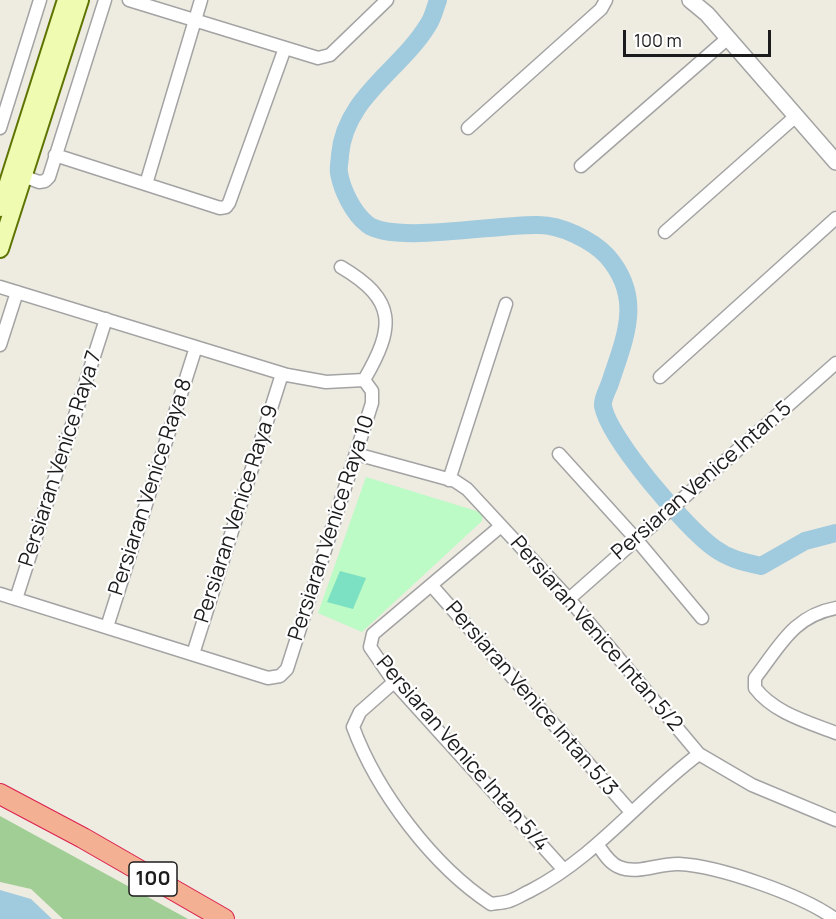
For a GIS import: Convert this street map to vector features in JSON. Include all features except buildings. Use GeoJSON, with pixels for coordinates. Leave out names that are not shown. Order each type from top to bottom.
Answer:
{"type":"FeatureCollection","features":[{"type":"Feature","properties":{"kind":"highway","name":"100"},"geometry":{"type":"LineString","coordinates":[[0,783],[83,838]]}},
{"type":"Feature","properties":{"kind":"highway","name":"100"},"geometry":{"type":"LineString","coordinates":[[0,794],[83,838],[224,919]]}},
{"type":"Feature","properties":{"kind":"main road"},"geometry":{"type":"LineString","coordinates":[[0,249],[12,172],[66,0]]}},
{"type":"Feature","properties":{"kind":"main road"},"geometry":{"type":"LineString","coordinates":[[12,172],[18,170],[32,148],[80,0]]}},
{"type":"Feature","properties":{"kind":"street"},"geometry":{"type":"LineString","coordinates":[[0,128],[40,0]]}},
{"type":"Feature","properties":{"kind":"street"},"geometry":{"type":"LineString","coordinates":[[12,172],[39,182],[49,177],[105,0]]}},
{"type":"Feature","properties":{"kind":"street"},"geometry":{"type":"LineString","coordinates":[[129,0],[318,58],[330,56],[387,0]]}},
{"type":"Feature","properties":{"kind":"street"},"geometry":{"type":"LineString","coordinates":[[146,184],[201,0]]}},
{"type":"Feature","properties":{"kind":"street"},"geometry":{"type":"LineString","coordinates":[[468,128],[601,9],[606,0]]}},
{"type":"Feature","properties":{"kind":"street"},"geometry":{"type":"LineString","coordinates":[[690,0],[707,14],[836,162]]}},
{"type":"Feature","properties":{"kind":"street"},"geometry":{"type":"LineString","coordinates":[[581,166],[728,38]]}},
{"type":"Feature","properties":{"kind":"street"},"geometry":{"type":"LineString","coordinates":[[55,156],[220,208],[226,207],[230,203],[285,48]]}},
{"type":"Feature","properties":{"kind":"street"},"geometry":{"type":"LineString","coordinates":[[665,232],[796,116]]}},
{"type":"Feature","properties":{"kind":"street"},"geometry":{"type":"LineString","coordinates":[[660,377],[836,218]]}},
{"type":"Feature","properties":{"kind":"street"},"geometry":{"type":"LineString","coordinates":[[0,287],[282,374],[326,382],[364,380],[381,344],[385,328],[385,311],[378,295],[366,283],[342,267]]}},
{"type":"Feature","properties":{"kind":"street"},"geometry":{"type":"LineString","coordinates":[[0,345],[17,292]]}},
{"type":"Feature","properties":{"kind":"street"},"geometry":{"type":"LineString","coordinates":[[449,480],[506,304]]}},
{"type":"Feature","properties":{"kind":"street","name":"Persiaran Venice Raya 7"},"geometry":{"type":"LineString","coordinates":[[16,598],[106,319]]}},
{"type":"Feature","properties":{"kind":"street","name":"Persiaran Venice Raya 8"},"geometry":{"type":"LineString","coordinates":[[107,627],[196,347]]}},
{"type":"Feature","properties":{"kind":"street","name":"Persiaran Venice Intan 5"},"geometry":{"type":"LineString","coordinates":[[569,598],[836,363]]}},
{"type":"Feature","properties":{"kind":"street","name":"Persiaran Venice Raya 9"},"geometry":{"type":"LineString","coordinates":[[193,654],[282,374]]}},
{"type":"Feature","properties":{"kind":"street","name":"Persiaran Venice Raya 10"},"geometry":{"type":"LineString","coordinates":[[193,654],[268,678],[280,676],[287,669],[372,403],[372,391],[364,380]]}},
{"type":"Feature","properties":{"kind":"street","name":"Persiaran Venice Intan 5/2"},"geometry":{"type":"LineString","coordinates":[[356,454],[449,480],[467,489],[569,598],[699,754],[752,784],[836,820]]}},
{"type":"Feature","properties":{"kind":"street"},"geometry":{"type":"LineString","coordinates":[[559,454],[636,539],[702,618]]}},
{"type":"Feature","properties":{"kind":"street"},"geometry":{"type":"LineString","coordinates":[[432,586],[501,526]]}},
{"type":"Feature","properties":{"kind":"street","name":"Persiaran Venice Intan 5/4"},"geometry":{"type":"LineString","coordinates":[[432,586],[373,634],[370,647],[394,682],[564,870]]}},
{"type":"Feature","properties":{"kind":"street","name":"Persiaran Venice Intan 5/3"},"geometry":{"type":"LineString","coordinates":[[432,586],[631,812]]}},
{"type":"Feature","properties":{"kind":"street"},"geometry":{"type":"LineString","coordinates":[[0,594],[193,654]]}},
{"type":"Feature","properties":{"kind":"street"},"geometry":{"type":"LineString","coordinates":[[836,608],[820,611],[802,620],[755,678],[755,688],[762,698],[781,711],[833,732],[836,719]]}},
{"type":"Feature","properties":{"kind":"street"},"geometry":{"type":"LineString","coordinates":[[394,682],[360,712],[353,727],[362,750],[403,819],[475,894],[491,904],[509,902],[564,870],[597,844],[661,784],[699,754]]}},
{"type":"Feature","properties":{"kind":"street"},"geometry":{"type":"LineString","coordinates":[[597,844],[613,864],[620,868],[628,870],[676,864],[738,876],[819,907],[835,919]]}},
{"type":"Feature","properties":{"kind":"green space"},"geometry":{"type":"Polygon","coordinates":[[[366,477],[483,513],[482,521],[362,632],[318,613],[366,477]]]}},
{"type":"Feature","properties":{"kind":"green space"},"geometry":{"type":"Polygon","coordinates":[[[340,571],[366,578],[353,609],[327,602],[340,571]]]}},
{"type":"Feature","properties":{"kind":"green space"},"geometry":{"type":"Polygon","coordinates":[[[0,816],[188,919],[63,919],[31,889],[0,882],[0,816]]]}},
{"type":"Feature","properties":{"kind":"water"},"geometry":{"type":"Polygon","coordinates":[[[0,890],[31,899],[52,919],[0,919],[0,890]]]}},
{"type":"Feature","properties":{"kind":"waterway"},"geometry":{"type":"LineString","coordinates":[[438,0],[428,25],[403,57],[375,85],[352,117],[344,135],[339,173],[345,194],[357,214],[367,224],[380,230],[399,233],[539,225],[576,234],[593,244],[607,256],[618,271],[625,286],[628,301],[626,332],[603,406],[608,421],[619,439],[650,482],[701,538],[720,552],[742,561],[761,566],[805,541],[836,533]]}}]}
